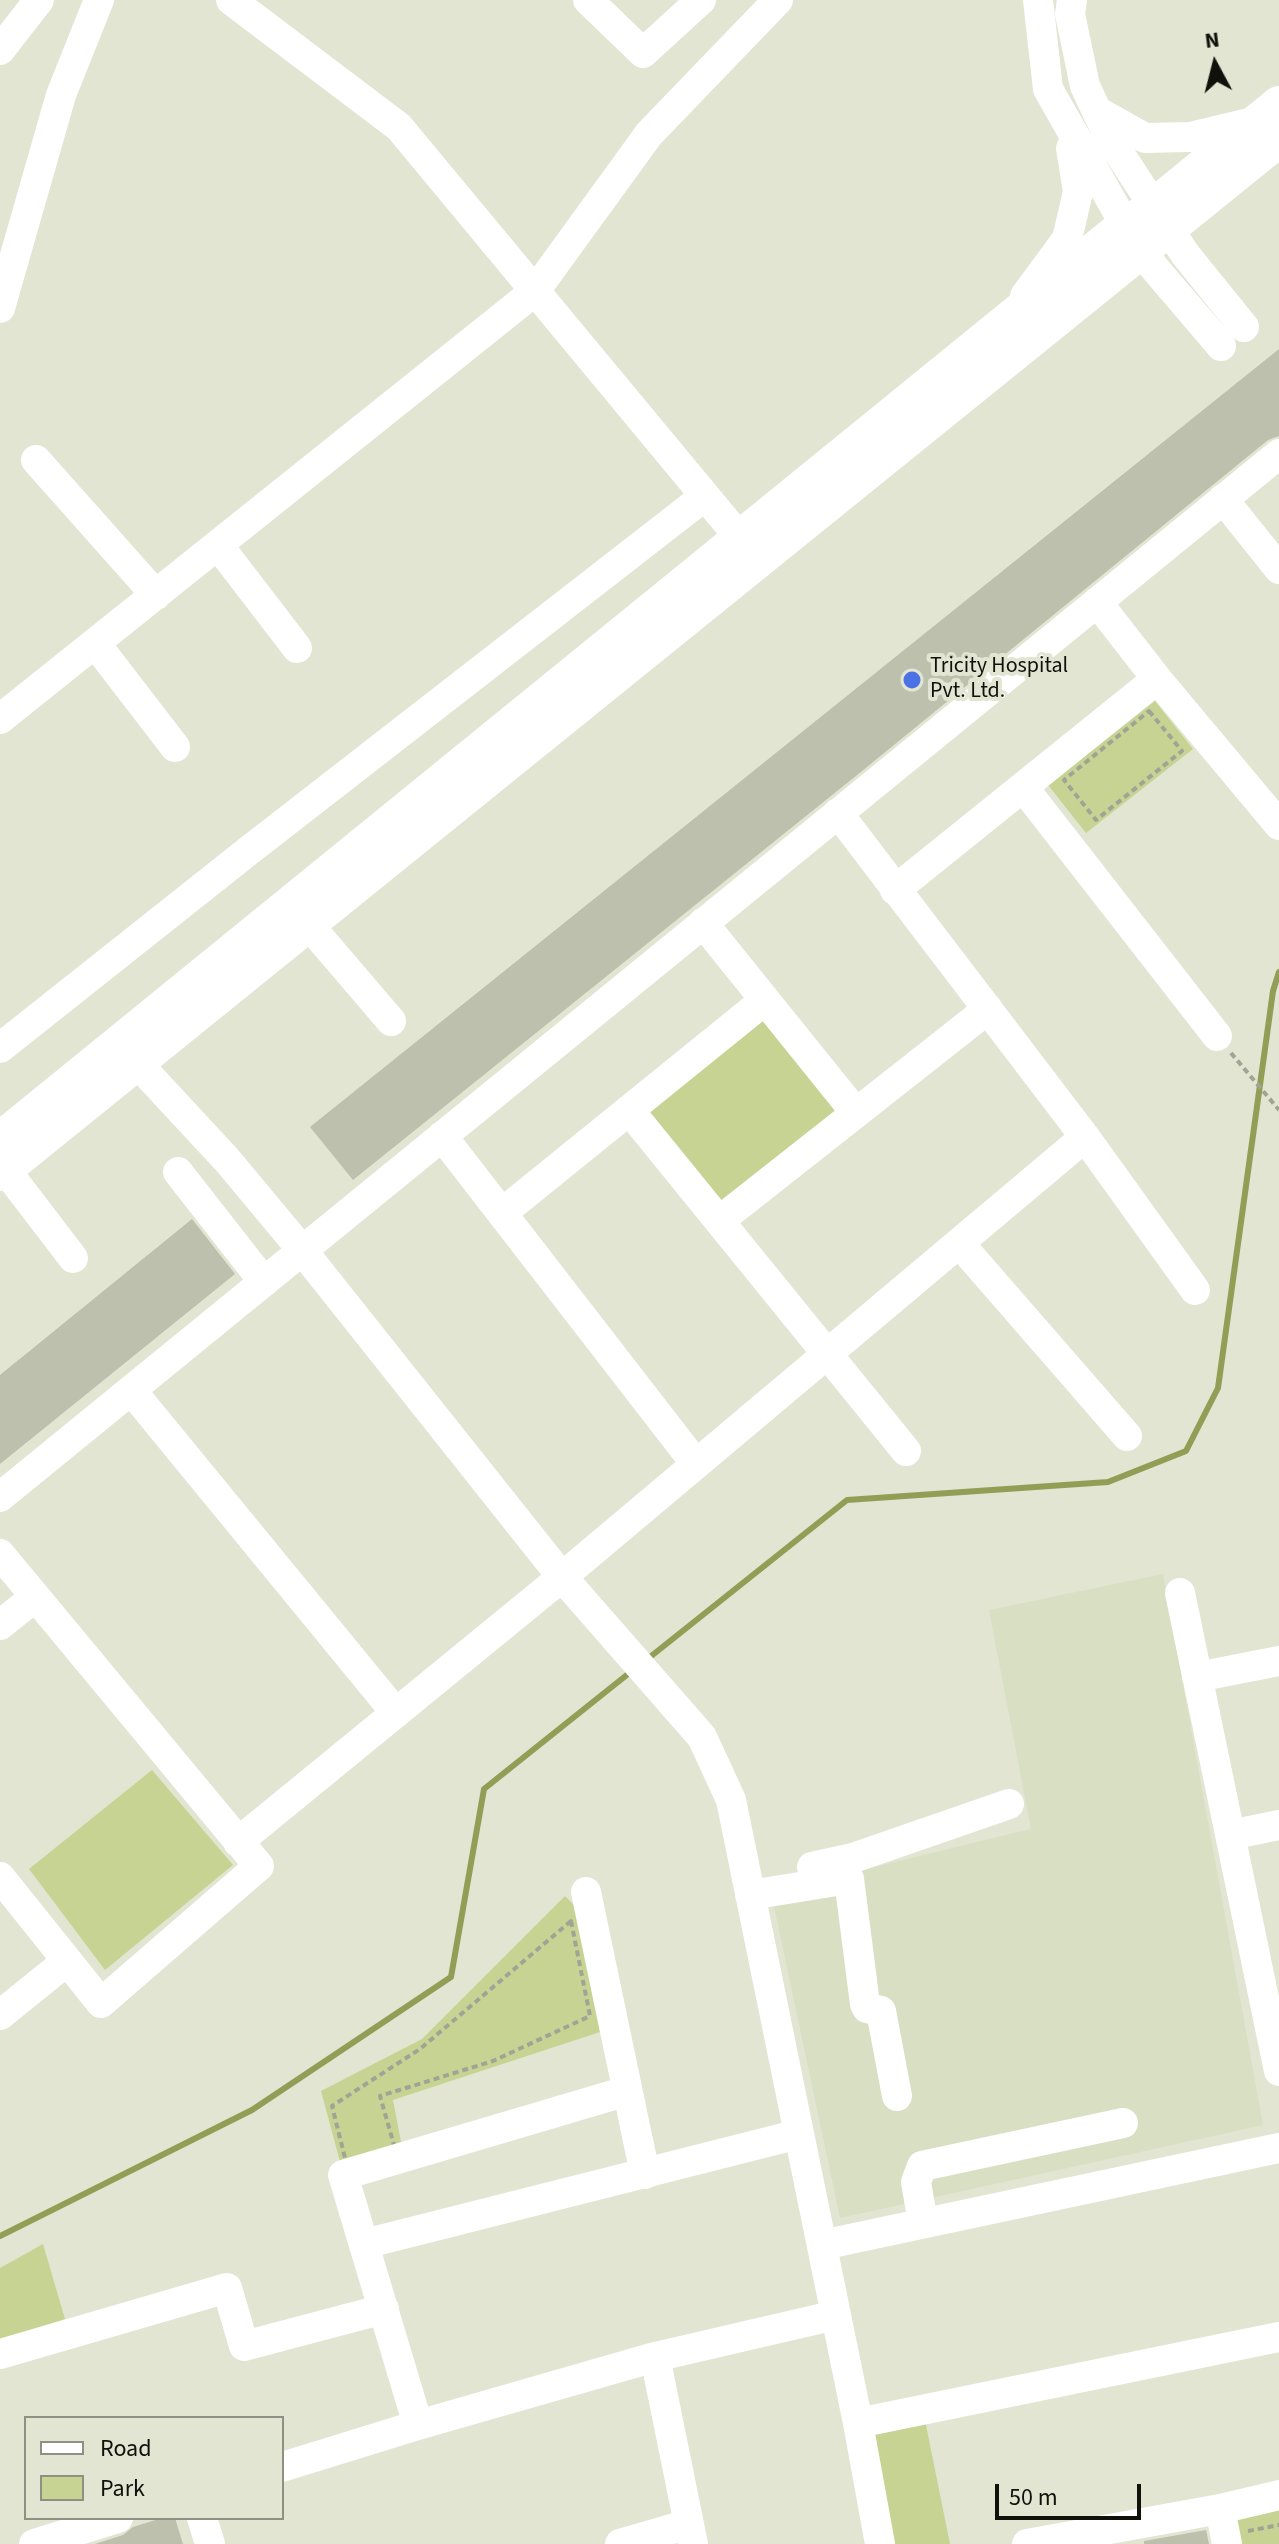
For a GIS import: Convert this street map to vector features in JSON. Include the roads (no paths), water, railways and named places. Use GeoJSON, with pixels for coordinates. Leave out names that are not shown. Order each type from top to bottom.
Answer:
{"type":"FeatureCollection","features":[{"type":"Feature","properties":{"kind":"main road"},"geometry":{"type":"LineString","coordinates":[[137,1046],[308,924],[1272,121]]}},
{"type":"Feature","properties":{"kind":"main road"},"geometry":{"type":"LineString","coordinates":[[2,1161],[740,538],[1001,328],[1146,228]]}},
{"type":"Feature","properties":{"kind":"street"},"geometry":{"type":"LineString","coordinates":[[0,50],[39,0]]}},
{"type":"Feature","properties":{"kind":"street"},"geometry":{"type":"LineString","coordinates":[[0,308],[61,95],[99,0]]}},
{"type":"Feature","properties":{"kind":"street"},"geometry":{"type":"LineString","coordinates":[[231,0],[399,127],[740,538]]}},
{"type":"Feature","properties":{"kind":"street"},"geometry":{"type":"LineString","coordinates":[[588,0],[643,53],[701,0]]}},
{"type":"Feature","properties":{"kind":"street"},"geometry":{"type":"LineString","coordinates":[[0,719],[535,291],[649,134],[778,0]]}},
{"type":"Feature","properties":{"kind":"street"},"geometry":{"type":"LineString","coordinates":[[1038,0],[1048,89],[1066,123],[1146,228],[1221,346]]}},
{"type":"Feature","properties":{"kind":"street"},"geometry":{"type":"LineString","coordinates":[[1072,0],[1070,14],[1085,86],[1146,228],[1244,327]]}},
{"type":"Feature","properties":{"kind":"street"},"geometry":{"type":"LineString","coordinates":[[1097,111],[1145,138],[1190,137],[1272,121]]}},
{"type":"Feature","properties":{"kind":"street"},"geometry":{"type":"LineString","coordinates":[[1001,328],[1067,239],[1078,192],[1066,123]]}},
{"type":"Feature","properties":{"kind":"street"},"geometry":{"type":"LineString","coordinates":[[0,1497],[1279,454]]}},
{"type":"Feature","properties":{"kind":"street"},"geometry":{"type":"LineString","coordinates":[[36,460],[156,595]]}},
{"type":"Feature","properties":{"kind":"street"},"geometry":{"type":"LineString","coordinates":[[0,1048],[705,496]]}},
{"type":"Feature","properties":{"kind":"street"},"geometry":{"type":"LineString","coordinates":[[1223,499],[1279,569]]}},
{"type":"Feature","properties":{"kind":"street"},"geometry":{"type":"LineString","coordinates":[[218,545],[297,648]]}},
{"type":"Feature","properties":{"kind":"street"},"geometry":{"type":"LineString","coordinates":[[1097,602],[1279,825]]}},
{"type":"Feature","properties":{"kind":"street"},"geometry":{"type":"LineString","coordinates":[[95,643],[175,747]]}},
{"type":"Feature","properties":{"kind":"street"},"geometry":{"type":"LineString","coordinates":[[895,890],[1157,679]]}},
{"type":"Feature","properties":{"kind":"street"},"geometry":{"type":"LineString","coordinates":[[1023,787],[1217,1036]]}},
{"type":"Feature","properties":{"kind":"street"},"geometry":{"type":"LineString","coordinates":[[838,813],[1085,1137],[1195,1290]]}},
{"type":"Feature","properties":{"kind":"street"},"geometry":{"type":"LineString","coordinates":[[703,923],[856,1113]]}},
{"type":"Feature","properties":{"kind":"street"},"geometry":{"type":"LineString","coordinates":[[308,924],[391,1021]]}},
{"type":"Feature","properties":{"kind":"street"},"geometry":{"type":"LineString","coordinates":[[502,1213],[765,1000]]}},
{"type":"Feature","properties":{"kind":"street"},"geometry":{"type":"LineString","coordinates":[[719,1221],[988,1009]]}},
{"type":"Feature","properties":{"kind":"street"},"geometry":{"type":"LineString","coordinates":[[137,1046],[562,1577],[702,1737],[731,1800],[880,2544]]}},
{"type":"Feature","properties":{"kind":"street"},"geometry":{"type":"LineString","coordinates":[[629,1110],[906,1451]]}},
{"type":"Feature","properties":{"kind":"street"},"geometry":{"type":"LineString","coordinates":[[442,1136],[696,1464]]}},
{"type":"Feature","properties":{"kind":"street"},"geometry":{"type":"LineString","coordinates":[[238,1842],[562,1577],[1085,1137]]}},
{"type":"Feature","properties":{"kind":"street"},"geometry":{"type":"LineString","coordinates":[[2,1161],[73,1258]]}},
{"type":"Feature","properties":{"kind":"street"},"geometry":{"type":"LineString","coordinates":[[178,1172],[264,1282]]}},
{"type":"Feature","properties":{"kind":"street"},"geometry":{"type":"LineString","coordinates":[[959,1243],[1127,1436]]}},
{"type":"Feature","properties":{"kind":"street"},"geometry":{"type":"LineString","coordinates":[[131,1390],[396,1713]]}},
{"type":"Feature","properties":{"kind":"street"},"geometry":{"type":"LineString","coordinates":[[0,1554],[259,1866],[101,2003],[0,1877]]}},
{"type":"Feature","properties":{"kind":"street"},"geometry":{"type":"LineString","coordinates":[[1180,1593],[1230,1835],[1270,1986],[1279,2071]]}},
{"type":"Feature","properties":{"kind":"street"},"geometry":{"type":"LineString","coordinates":[[0,1625],[35,1597]]}},
{"type":"Feature","properties":{"kind":"street"},"geometry":{"type":"LineString","coordinates":[[1197,1677],[1279,1661]]}},
{"type":"Feature","properties":{"kind":"street"},"geometry":{"type":"LineString","coordinates":[[749,1888],[853,1858],[1009,1804]]}},
{"type":"Feature","properties":{"kind":"street"},"geometry":{"type":"LineString","coordinates":[[1230,1835],[1279,1825]]}},
{"type":"Feature","properties":{"kind":"street"},"geometry":{"type":"LineString","coordinates":[[749,1888],[849,1879],[865,2004],[867,2008],[881,2011],[897,2096]]}},
{"type":"Feature","properties":{"kind":"street"},"geometry":{"type":"LineString","coordinates":[[586,1892],[645,2174]]}},
{"type":"Feature","properties":{"kind":"street"},"geometry":{"type":"LineString","coordinates":[[0,2015],[67,1961]]}},
{"type":"Feature","properties":{"kind":"street"},"geometry":{"type":"LineString","coordinates":[[418,2425],[343,2175],[627,2091]]}},
{"type":"Feature","properties":{"kind":"street"},"geometry":{"type":"LineString","coordinates":[[923,2223],[916,2182],[922,2166],[1123,2123]]}},
{"type":"Feature","properties":{"kind":"street"},"geometry":{"type":"LineString","coordinates":[[364,2244],[799,2134]]}},
{"type":"Feature","properties":{"kind":"street"},"geometry":{"type":"LineString","coordinates":[[822,2245],[1279,2148]]}},
{"type":"Feature","properties":{"kind":"street"},"geometry":{"type":"LineString","coordinates":[[0,2354],[227,2288],[244,2346],[384,2309]]}},
{"type":"Feature","properties":{"kind":"street"},"geometry":{"type":"LineString","coordinates":[[284,2466],[655,2357],[836,2315]]}},
{"type":"Feature","properties":{"kind":"street"},"geometry":{"type":"LineString","coordinates":[[858,2423],[1279,2337]]}},
{"type":"Feature","properties":{"kind":"street"},"geometry":{"type":"LineString","coordinates":[[620,2544],[691,2534],[655,2357]]}},
{"type":"Feature","properties":{"kind":"street"},"geometry":{"type":"LineString","coordinates":[[1027,2544],[1061,2541],[1279,2495]]}},
{"type":"Feature","properties":{"kind":"street"},"geometry":{"type":"LineString","coordinates":[[1220,2509],[1238,2538]]}},
{"type":"Feature","properties":{"kind":"street"},"geometry":{"type":"LineString","coordinates":[[34,2544],[112,2520]]}},
{"type":"Feature","properties":{"kind":"street"},"geometry":{"type":"LineString","coordinates":[[203,2520],[210,2544]]}},
{"type":"Feature","properties":{"kind":"waterway"},"geometry":{"type":"LineString","coordinates":[[645,1661],[847,1500],[1108,1482],[1186,1451],[1218,1388],[1273,991],[1279,972]]}},
{"type":"Feature","properties":{"kind":"waterway"},"geometry":{"type":"LineString","coordinates":[[0,2236],[252,2110],[451,1977],[484,1789],[633,1670]]}},
{"type":"Feature","properties":{"kind":"place","name":"Tricity Hospital Pvt. Ltd."},"geometry":{"type":"Point","coordinates":[912,680]}}]}
